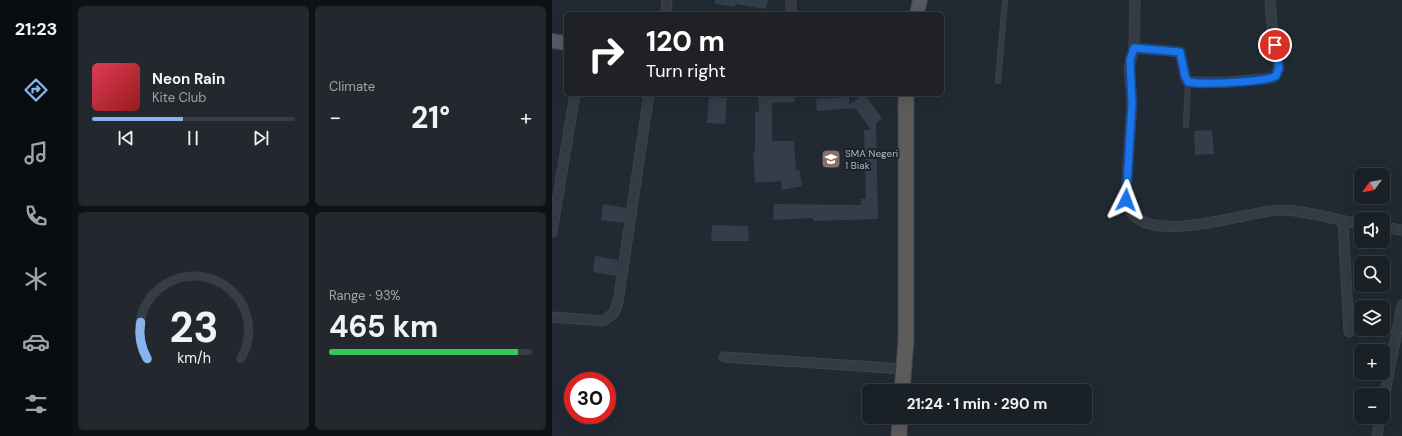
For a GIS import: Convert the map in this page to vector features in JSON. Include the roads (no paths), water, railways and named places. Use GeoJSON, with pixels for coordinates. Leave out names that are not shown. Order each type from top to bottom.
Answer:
{"type":"FeatureCollection","features":[{"type":"Feature","properties":{"kind":"highway"},"geometry":{"type":"LineString","coordinates":[[903,384],[906,340],[906,96]]}},
{"type":"Feature","properties":{"kind":"highway"},"geometry":{"type":"LineString","coordinates":[[899,436],[900,424]]}},
{"type":"Feature","properties":{"kind":"main road"},"geometry":{"type":"LineString","coordinates":[[917,12],[920,0]]}},
{"type":"Feature","properties":{"kind":"main road"},"geometry":{"type":"LineString","coordinates":[[552,41],[564,43]]}},
{"type":"Feature","properties":{"kind":"street"},"geometry":{"type":"LineString","coordinates":[[666,12],[667,0]]}},
{"type":"Feature","properties":{"kind":"street"},"geometry":{"type":"LineString","coordinates":[[791,0],[791,12]]}},
{"type":"Feature","properties":{"kind":"street"},"geometry":{"type":"LineString","coordinates":[[1135,0],[1134,48],[1130,60],[1132,103],[1126,200],[1128,207],[1137,217],[1149,223],[1173,227],[1200,225],[1278,210],[1288,210],[1354,223]]}},
{"type":"Feature","properties":{"kind":"street"},"geometry":{"type":"LineString","coordinates":[[1134,48],[1180,52],[1185,76],[1188,82],[1229,82],[1267,79],[1276,76],[1279,68],[1270,0]]}},
{"type":"Feature","properties":{"kind":"street"},"geometry":{"type":"LineString","coordinates":[[552,232],[575,96]]}},
{"type":"Feature","properties":{"kind":"street"},"geometry":{"type":"LineString","coordinates":[[552,317],[603,321],[614,313],[618,302],[649,96]]}},
{"type":"Feature","properties":{"kind":"street"},"geometry":{"type":"LineString","coordinates":[[1343,221],[1349,332]]}},
{"type":"Feature","properties":{"kind":"street"},"geometry":{"type":"LineString","coordinates":[[1390,228],[1402,230]]}},
{"type":"Feature","properties":{"kind":"street"},"geometry":{"type":"LineString","coordinates":[[1386,388],[1402,306]]}},
{"type":"Feature","properties":{"kind":"street"},"geometry":{"type":"LineString","coordinates":[[724,357],[904,369]]}},
{"type":"Feature","properties":{"kind":"street"},"geometry":{"type":"LineString","coordinates":[[1376,436],[1379,424]]}},
{"type":"Feature","properties":{"kind":"lane"},"geometry":{"type":"LineString","coordinates":[[998,82],[1005,0]]}},
{"type":"Feature","properties":{"kind":"lane"},"geometry":{"type":"LineString","coordinates":[[1186,126],[1188,82]]}},
{"type":"Feature","properties":{"kind":"place","name":"SMA Negeri 1 Biak"},"geometry":{"type":"Point","coordinates":[831,159]}}]}
